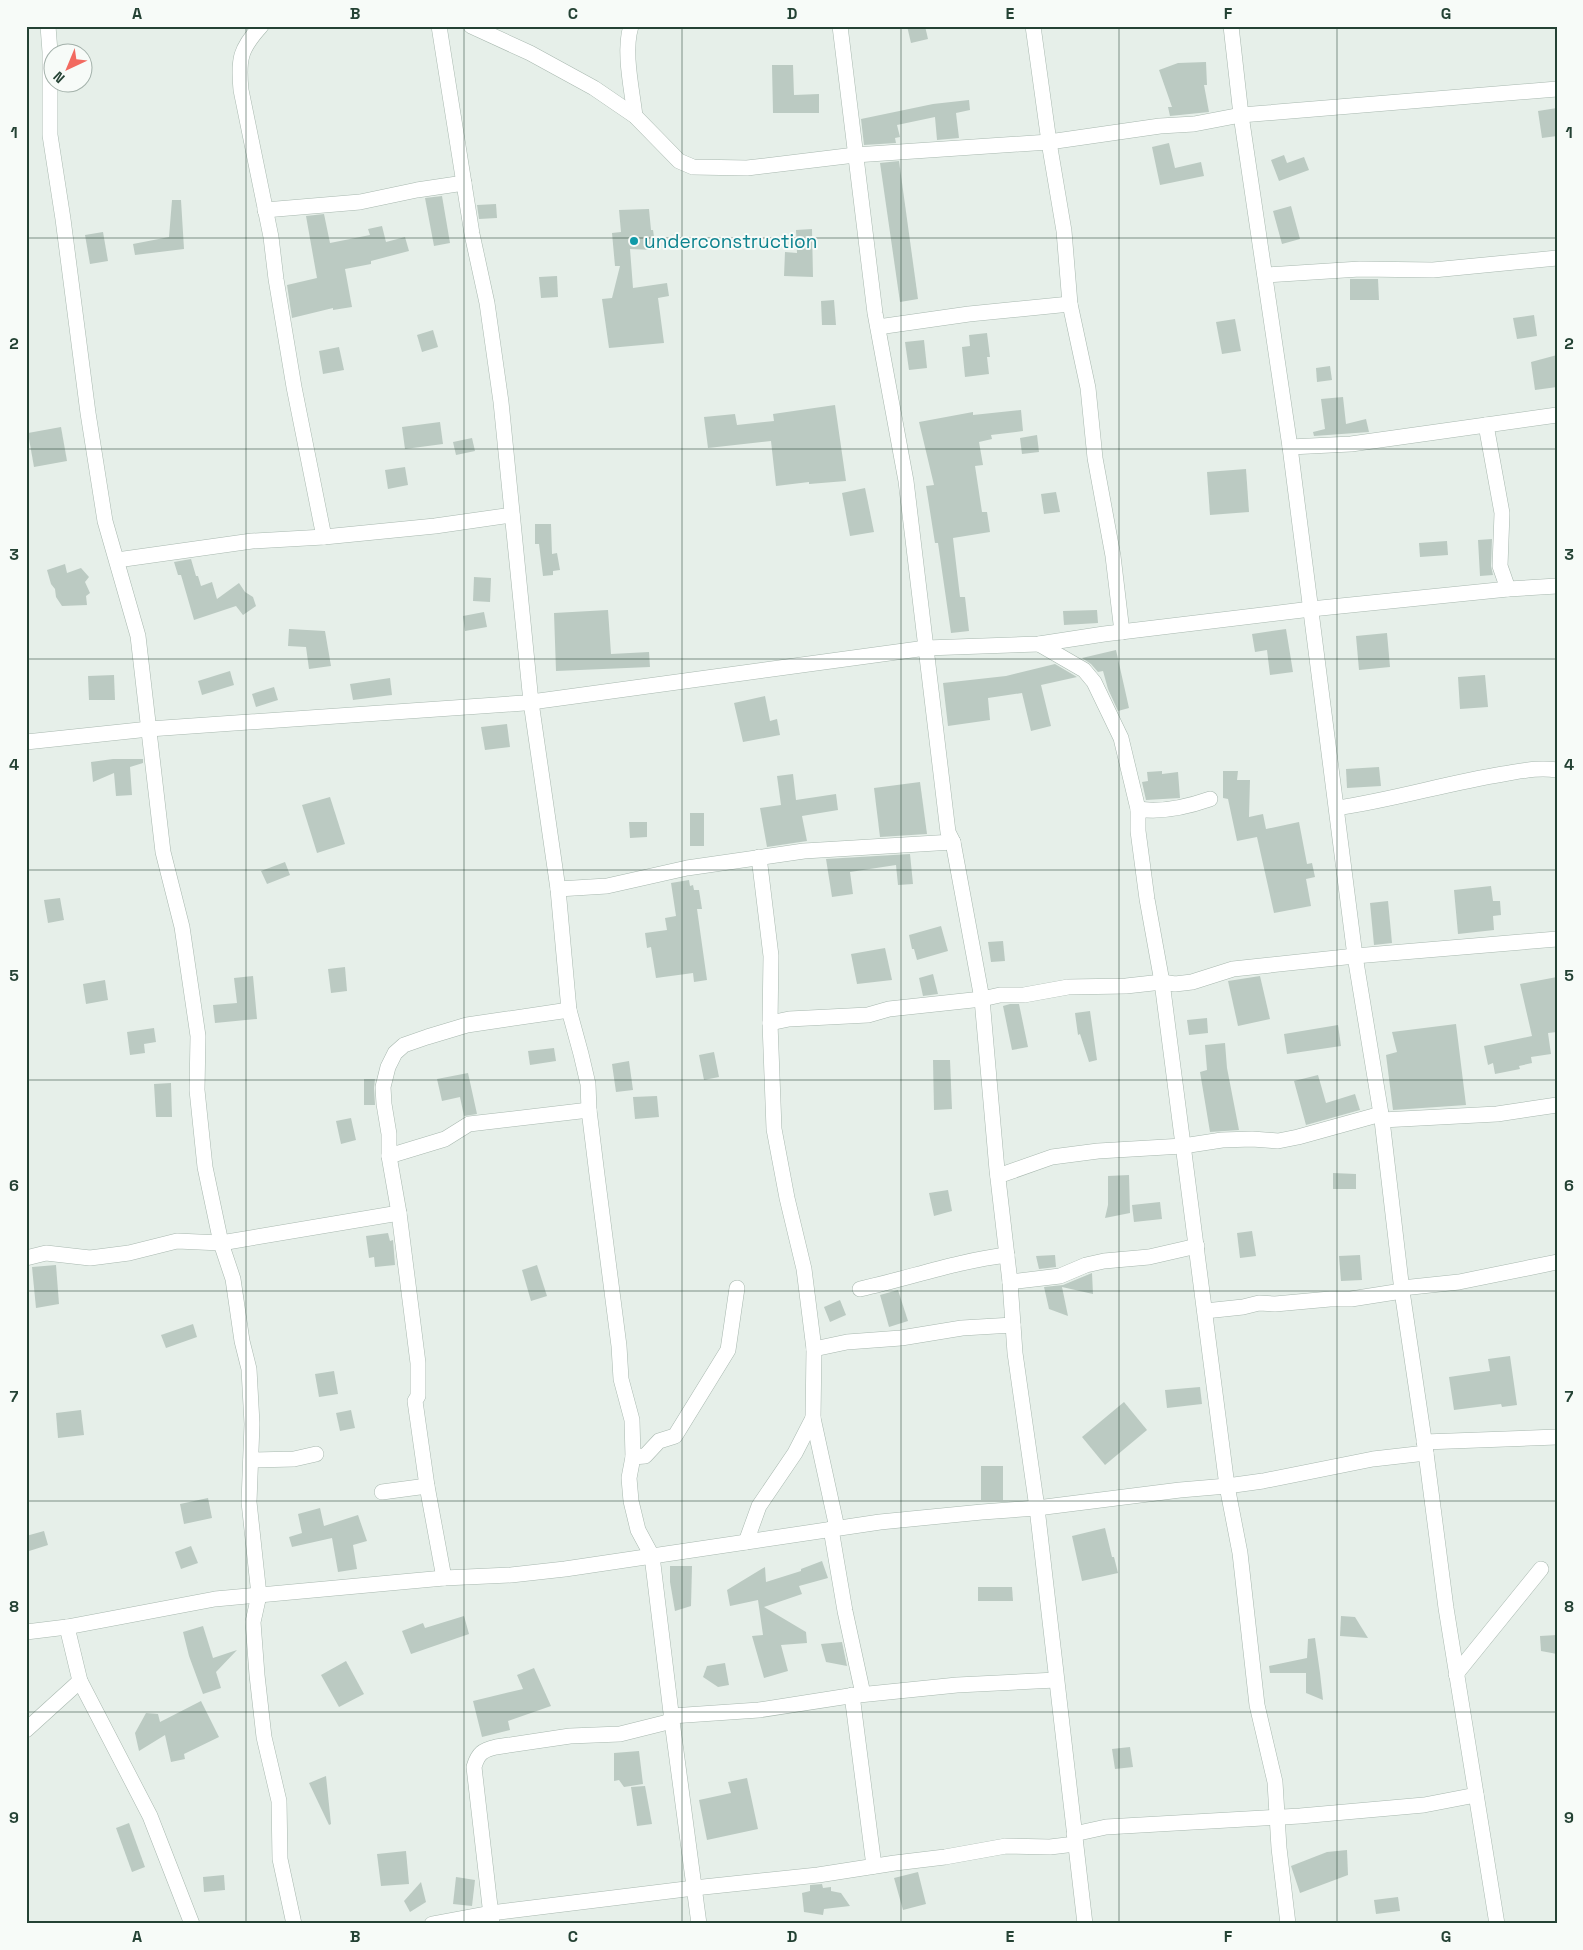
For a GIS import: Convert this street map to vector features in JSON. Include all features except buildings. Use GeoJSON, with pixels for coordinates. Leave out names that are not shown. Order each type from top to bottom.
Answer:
{"type":"FeatureCollection","features":[{"type":"Feature","properties":{"kind":"street"},"geometry":{"type":"LineString","coordinates":[[48,26],[50,52],[50,135],[90,423],[105,521],[138,636],[163,852],[182,927],[198,1036],[197,1090],[205,1167],[221,1243],[233,1279],[242,1341],[249,1369],[252,1424],[249,1502],[258,1595],[253,1622],[257,1676],[264,1737],[279,1801],[280,1859],[294,1924]]}},
{"type":"Feature","properties":{"kind":"street"},"geometry":{"type":"LineString","coordinates":[[261,26],[241,52],[238,67],[274,257],[294,387],[324,537]]}},
{"type":"Feature","properties":{"kind":"street"},"geometry":{"type":"LineString","coordinates":[[439,26],[472,234],[486,303],[502,402],[531,702],[558,889],[569,1010],[588,1084],[589,1110],[619,1346],[621,1379],[632,1420],[633,1456],[629,1478],[631,1501],[638,1530],[652,1556],[700,1924]]}},
{"type":"Feature","properties":{"kind":"street"},"geometry":{"type":"LineString","coordinates":[[471,26],[530,53],[594,88],[635,116],[679,161],[693,167],[747,168],[855,155],[1049,142],[1160,126],[1194,124],[1241,115],[1557,89]]}},
{"type":"Feature","properties":{"kind":"street"},"geometry":{"type":"LineString","coordinates":[[631,26],[628,36],[635,116]]}},
{"type":"Feature","properties":{"kind":"street"},"geometry":{"type":"LineString","coordinates":[[840,26],[878,326],[906,481],[948,832],[953,842],[982,999],[1019,1383],[1037,1508],[1085,1924]]}},
{"type":"Feature","properties":{"kind":"street"},"geometry":{"type":"LineString","coordinates":[[1033,26],[1049,142],[1064,231],[1070,304],[1088,388],[1095,458],[1112,556],[1122,632]]}},
{"type":"Feature","properties":{"kind":"street"},"geometry":{"type":"LineString","coordinates":[[1231,26],[1241,115],[1290,448],[1355,956],[1382,1117],[1402,1290],[1446,1608],[1497,1924]]}},
{"type":"Feature","properties":{"kind":"street"},"geometry":{"type":"LineString","coordinates":[[265,210],[360,202],[417,190],[464,183]]}},
{"type":"Feature","properties":{"kind":"street"},"geometry":{"type":"LineString","coordinates":[[1265,275],[1351,270],[1434,270],[1557,258]]}},
{"type":"Feature","properties":{"kind":"street"},"geometry":{"type":"LineString","coordinates":[[878,326],[969,314],[1070,304]]}},
{"type":"Feature","properties":{"kind":"street"},"geometry":{"type":"LineString","coordinates":[[1290,448],[1350,444],[1557,415]]}},
{"type":"Feature","properties":{"kind":"street"},"geometry":{"type":"LineString","coordinates":[[1486,425],[1502,513],[1500,566],[1508,588]]}},
{"type":"Feature","properties":{"kind":"street"},"geometry":{"type":"LineString","coordinates":[[117,560],[252,541],[324,537],[434,526],[512,515]]}},
{"type":"Feature","properties":{"kind":"street"},"geometry":{"type":"LineString","coordinates":[[26,742],[149,729],[531,702],[926,648],[1039,644],[1311,609],[1508,588],[1557,586]]}},
{"type":"Feature","properties":{"kind":"street"},"geometry":{"type":"LineString","coordinates":[[1039,644],[1084,670],[1094,682],[1121,738],[1138,809],[1138,831],[1146,898],[1162,982],[1228,1486],[1240,1553],[1257,1705],[1275,1782],[1288,1924]]}},
{"type":"Feature","properties":{"kind":"street"},"geometry":{"type":"LineString","coordinates":[[1336,808],[1374,803],[1434,787],[1542,767],[1557,770]]}},
{"type":"Feature","properties":{"kind":"street"},"geometry":{"type":"LineString","coordinates":[[1138,809],[1149,811],[1170,809],[1190,806],[1210,799]]}},
{"type":"Feature","properties":{"kind":"street"},"geometry":{"type":"LineString","coordinates":[[558,889],[607,886],[687,868],[804,851],[953,842]]}},
{"type":"Feature","properties":{"kind":"street"},"geometry":{"type":"LineString","coordinates":[[759,857],[771,956],[770,1023],[774,1129],[784,1183],[804,1269],[814,1349],[812,1418],[834,1529],[858,1695],[874,1866]]}},
{"type":"Feature","properties":{"kind":"street"},"geometry":{"type":"LineString","coordinates":[[770,1023],[868,1015],[889,1009],[982,999],[1000,995],[1024,994],[1068,987],[1126,986],[1162,982],[1175,984],[1192,982],[1233,969],[1355,956],[1557,939]]}},
{"type":"Feature","properties":{"kind":"street"},"geometry":{"type":"LineString","coordinates":[[444,1578],[427,1486],[416,1401],[418,1396],[418,1363],[399,1213],[389,1156],[389,1134],[383,1087],[391,1060],[395,1053],[404,1045],[466,1025],[569,1010]]}},
{"type":"Feature","properties":{"kind":"street"},"geometry":{"type":"LineString","coordinates":[[998,1176],[1052,1157],[1098,1151],[1184,1146],[1222,1140],[1252,1139],[1278,1141],[1382,1117],[1497,1114],[1557,1105]]}},
{"type":"Feature","properties":{"kind":"street"},"geometry":{"type":"LineString","coordinates":[[389,1156],[445,1139],[469,1124],[589,1110]]}},
{"type":"Feature","properties":{"kind":"street"},"geometry":{"type":"LineString","coordinates":[[26,1258],[46,1253],[90,1258],[128,1253],[177,1241],[221,1243],[399,1213]]}},
{"type":"Feature","properties":{"kind":"street"},"geometry":{"type":"LineString","coordinates":[[1010,1282],[1060,1276],[1086,1265],[1104,1261],[1149,1257],[1197,1246]]}},
{"type":"Feature","properties":{"kind":"street"},"geometry":{"type":"LineString","coordinates":[[860,1289],[973,1259],[1007,1255]]}},
{"type":"Feature","properties":{"kind":"street"},"geometry":{"type":"LineString","coordinates":[[1205,1311],[1243,1307],[1259,1303],[1275,1304],[1351,1299],[1459,1282],[1557,1262]]}},
{"type":"Feature","properties":{"kind":"street"},"geometry":{"type":"LineString","coordinates":[[633,1456],[645,1456],[658,1442],[675,1436],[728,1350],[738,1288]]}},
{"type":"Feature","properties":{"kind":"street"},"geometry":{"type":"LineString","coordinates":[[814,1349],[847,1342],[901,1338],[962,1328],[1013,1325]]}},
{"type":"Feature","properties":{"kind":"street"},"geometry":{"type":"LineString","coordinates":[[746,1542],[759,1506],[795,1453],[812,1418]]}},
{"type":"Feature","properties":{"kind":"street"},"geometry":{"type":"LineString","coordinates":[[26,1632],[67,1627],[215,1599],[444,1578],[511,1575],[917,1518],[1037,1508],[1180,1490],[1228,1486],[1263,1481],[1425,1448],[1557,1437]]}},
{"type":"Feature","properties":{"kind":"street"},"geometry":{"type":"LineString","coordinates":[[251,1460],[294,1459],[316,1454]]}},
{"type":"Feature","properties":{"kind":"street"},"geometry":{"type":"LineString","coordinates":[[382,1492],[427,1486]]}},
{"type":"Feature","properties":{"kind":"street"},"geometry":{"type":"LineString","coordinates":[[1456,1674],[1541,1569]]}},
{"type":"Feature","properties":{"kind":"street"},"geometry":{"type":"LineString","coordinates":[[67,1627],[80,1682],[150,1816],[192,1924]]}},
{"type":"Feature","properties":{"kind":"street"},"geometry":{"type":"LineString","coordinates":[[491,1918],[474,1767],[478,1755],[486,1750],[570,1736],[620,1734],[672,1718],[759,1710],[858,1695],[957,1685],[1056,1680]]}},
{"type":"Feature","properties":{"kind":"street"},"geometry":{"type":"LineString","coordinates":[[26,1730],[80,1682]]}},
{"type":"Feature","properties":{"kind":"street"},"geometry":{"type":"LineString","coordinates":[[432,1924],[491,1918],[694,1888],[818,1875],[945,1857],[1006,1846],[1050,1847],[1106,1828],[1424,1805],[1476,1795]]}},
{"type":"Feature","properties":{"kind":"place","name":"underconstruction"},"geometry":{"type":"Point","coordinates":[634,241]}}]}
